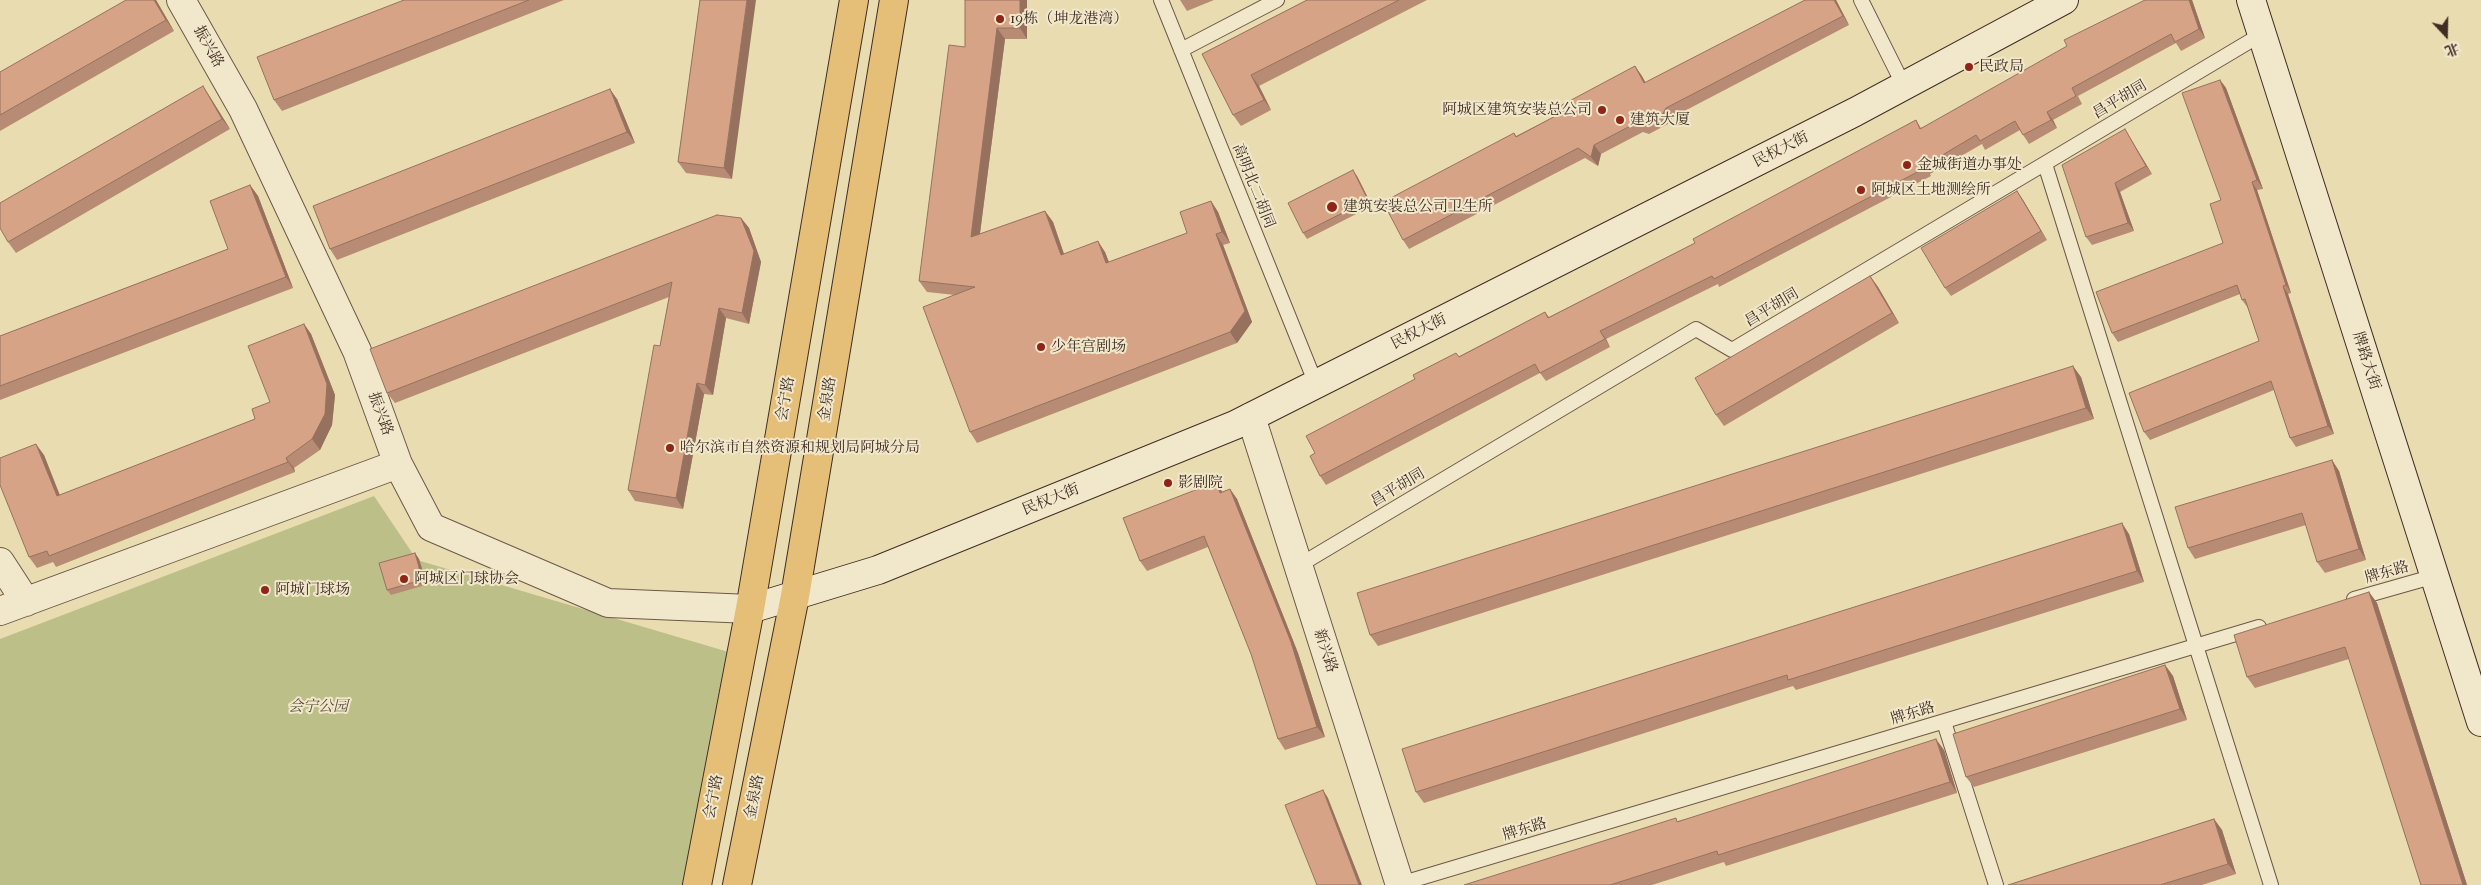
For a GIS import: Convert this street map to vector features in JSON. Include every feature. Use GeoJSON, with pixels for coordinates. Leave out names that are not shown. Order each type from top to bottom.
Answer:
{"type":"FeatureCollection","features":[{"type":"Feature","properties":{"kind":"main road","name":"会宁路"},"geometry":{"type":"LineString","coordinates":[[697,885],[750,610],[854,0]]}},
{"type":"Feature","properties":{"kind":"main road","name":"金泉路"},"geometry":{"type":"LineString","coordinates":[[737,885],[795,596],[894,0]]}},
{"type":"Feature","properties":{"kind":"street","name":"振兴路"},"geometry":{"type":"LineString","coordinates":[[181,0],[243,109],[357,351],[398,464],[431,527],[608,603],[750,610]]}},
{"type":"Feature","properties":{"kind":"street","name":"民权大街"},"geometry":{"type":"LineString","coordinates":[[750,610],[878,570],[1251,417],[1904,86],[2064,0]]}},
{"type":"Feature","properties":{"kind":"street","name":"牌路大街"},"geometry":{"type":"LineString","coordinates":[[2251,0],[2481,722]]}},
{"type":"Feature","properties":{"kind":"street","name":"新兴路"},"geometry":{"type":"LineString","coordinates":[[1251,417],[1400,885]]}},
{"type":"Feature","properties":{"kind":"street"},"geometry":{"type":"LineString","coordinates":[[0,611],[398,464]]}},
{"type":"Feature","properties":{"kind":"street"},"geometry":{"type":"LineString","coordinates":[[0,562],[26,602]]}},
{"type":"Feature","properties":{"kind":"lane","name":"高明北二胡同"},"geometry":{"type":"LineString","coordinates":[[1161,0],[1316,384]]}},
{"type":"Feature","properties":{"kind":"lane"},"geometry":{"type":"LineString","coordinates":[[1181,50],[1277,0]]}},
{"type":"Feature","properties":{"kind":"lane"},"geometry":{"type":"LineString","coordinates":[[1861,0],[1904,86]]}},
{"type":"Feature","properties":{"kind":"lane","name":"昌平胡同"},"geometry":{"type":"LineString","coordinates":[[1298,566],[1696,329],[1732,350],[2262,34]]}},
{"type":"Feature","properties":{"kind":"lane"},"geometry":{"type":"LineString","coordinates":[[2045,164],[2195,646],[2272,885]]}},
{"type":"Feature","properties":{"kind":"lane","name":"牌东路"},"geometry":{"type":"LineString","coordinates":[[2339,604],[2435,576]]}},
{"type":"Feature","properties":{"kind":"lane","name":"牌东路"},"geometry":{"type":"LineString","coordinates":[[1400,885],[2272,624]]}},
{"type":"Feature","properties":{"kind":"lane"},"geometry":{"type":"LineString","coordinates":[[1944,722],[1996,885]]}},
{"type":"Feature","properties":{"kind":"green space","name":"会宁公园"},"geometry":{"type":"Polygon","coordinates":[[[374,496],[417,560],[732,653],[684,885],[0,885],[0,639],[374,496]]]}},
{"type":"Feature","properties":{"kind":"building"},"geometry":{"type":"Polygon","coordinates":[[[126,0],[154,0],[166,20],[0,115],[0,72],[126,0]]]}},
{"type":"Feature","properties":{"kind":"building"},"geometry":{"type":"Polygon","coordinates":[[[404,0],[529,0],[274,100],[257,57],[404,0]]]}},
{"type":"Feature","properties":{"kind":"building"},"geometry":{"type":"Polygon","coordinates":[[[700,0],[747,0],[724,168],[678,162],[700,0]]]}},
{"type":"Feature","properties":{"kind":"building"},"geometry":{"type":"Polygon","coordinates":[[[965,0],[1020,0],[1020,28],[997,28],[971,237],[1045,211],[1061,255],[1098,241],[1106,263],[1187,233],[1180,212],[1211,201],[1222,232],[1216,234],[1245,311],[1230,332],[970,432],[923,307],[975,287],[919,281],[949,45],[965,47],[965,0]]]}},
{"type":"Feature","properties":{"kind":"building"},"geometry":{"type":"Polygon","coordinates":[[[1307,0],[1399,0],[1251,75],[1264,100],[1233,115],[1202,54],[1307,0]]]}},
{"type":"Feature","properties":{"kind":"building"},"geometry":{"type":"Polygon","coordinates":[[[1805,0],[1834,0],[1843,16],[1666,108],[1662,115],[1642,125],[1636,123],[1594,145],[1591,157],[1578,148],[1403,240],[1383,202],[1514,133],[1516,137],[1563,112],[1560,106],[1635,66],[1644,83],[1805,0]]]}},
{"type":"Feature","properties":{"kind":"building"},"geometry":{"type":"Polygon","coordinates":[[[2145,0],[2189,0],[2199,29],[2175,42],[2171,34],[2072,88],[2076,96],[2047,112],[2051,120],[2023,135],[2015,121],[1980,141],[1976,135],[1924,166],[1925,168],[1714,279],[1712,276],[1600,331],[1605,339],[1540,373],[1535,364],[1320,476],[1310,456],[1315,453],[1306,436],[1415,379],[1413,375],[1456,353],[1459,357],[1545,312],[1548,318],[1695,243],[1693,239],[1916,120],[1920,129],[2067,46],[2064,40],[2145,0]]]}},
{"type":"Feature","properties":{"kind":"building"},"geometry":{"type":"Polygon","coordinates":[[[2220,80],[2257,180],[2252,182],[2286,285],[2283,286],[2328,426],[2290,438],[2271,381],[2144,432],[2129,393],[2259,341],[2245,299],[2242,300],[2237,285],[2112,333],[2096,292],[2223,243],[2210,204],[2221,200],[2182,93],[2220,80]]]}},
{"type":"Feature","properties":{"kind":"building"},"geometry":{"type":"Polygon","coordinates":[[[203,86],[222,119],[8,242],[0,228],[0,203],[203,86]]]}},
{"type":"Feature","properties":{"kind":"building"},"geometry":{"type":"Polygon","coordinates":[[[610,89],[627,132],[330,249],[313,206],[610,89]]]}},
{"type":"Feature","properties":{"kind":"building"},"geometry":{"type":"Polygon","coordinates":[[[2125,129],[2146,166],[2115,183],[2128,223],[2086,237],[2062,165],[2125,129]]]}},
{"type":"Feature","properties":{"kind":"building","name":"建筑安装总公司卫生所"},"geometry":{"type":"Polygon","coordinates":[[[1353,170],[1368,200],[1303,233],[1288,203],[1353,170]]]}},
{"type":"Feature","properties":{"kind":"building"},"geometry":{"type":"Polygon","coordinates":[[[250,185],[286,277],[0,386],[0,336],[228,249],[210,201],[250,185]]]}},
{"type":"Feature","properties":{"kind":"building"},"geometry":{"type":"Polygon","coordinates":[[[2017,191],[2041,231],[1945,288],[1921,248],[2017,191]]]}},
{"type":"Feature","properties":{"kind":"building"},"geometry":{"type":"Polygon","coordinates":[[[717,215],[741,218],[754,251],[742,313],[719,308],[705,385],[697,383],[676,498],[628,490],[654,345],[660,346],[672,282],[387,393],[370,349],[717,215]]]}},
{"type":"Feature","properties":{"kind":"building"},"geometry":{"type":"Polygon","coordinates":[[[1870,276],[1892,313],[1716,415],[1695,378],[1870,276]]]}},
{"type":"Feature","properties":{"kind":"building"},"geometry":{"type":"Polygon","coordinates":[[[304,324],[327,384],[325,414],[312,439],[286,458],[288,462],[49,556],[47,551],[29,557],[0,485],[0,458],[36,444],[57,496],[255,419],[252,409],[270,402],[248,346],[304,324]]]}},
{"type":"Feature","properties":{"kind":"building"},"geometry":{"type":"Polygon","coordinates":[[[2073,366],[2086,408],[1370,635],[1357,593],[2073,366]]]}},
{"type":"Feature","properties":{"kind":"building"},"geometry":{"type":"Polygon","coordinates":[[[2332,460],[2359,549],[2317,562],[2302,513],[2188,548],[2175,507],[2332,460]]]}},
{"type":"Feature","properties":{"kind":"building"},"geometry":{"type":"Polygon","coordinates":[[[1216,482],[1220,493],[1230,489],[1291,642],[1317,727],[1278,739],[1251,654],[1204,536],[1140,561],[1123,518],[1216,482]]]}},
{"type":"Feature","properties":{"kind":"building"},"geometry":{"type":"Polygon","coordinates":[[[2122,523],[2137,571],[1788,680],[1787,675],[1416,792],[1402,749],[2122,523]]]}},
{"type":"Feature","properties":{"kind":"building","name":"阿城区门球协会"},"geometry":{"type":"Polygon","coordinates":[[[415,553],[419,567],[418,581],[387,590],[379,563],[415,553]]]}},
{"type":"Feature","properties":{"kind":"building"},"geometry":{"type":"Polygon","coordinates":[[[2369,592],[2463,885],[2421,885],[2345,647],[2247,677],[2234,635],[2369,592]]]}},
{"type":"Feature","properties":{"kind":"building"},"geometry":{"type":"Polygon","coordinates":[[[2165,665],[2180,709],[1966,777],[1953,734],[2165,665]]]}},
{"type":"Feature","properties":{"kind":"building"},"geometry":{"type":"Polygon","coordinates":[[[1936,739],[1950,782],[1718,855],[1717,851],[1610,885],[1464,885],[1676,818],[1677,822],[1936,739]]]}},
{"type":"Feature","properties":{"kind":"building"},"geometry":{"type":"Polygon","coordinates":[[[1323,790],[1359,885],[1317,885],[1285,805],[1323,790]]]}},
{"type":"Feature","properties":{"kind":"building"},"geometry":{"type":"Polygon","coordinates":[[[2214,819],[2228,864],[2160,885],[2008,885],[2214,819]]]}},
{"type":"Feature","properties":{"kind":"place","name":"19栋（坤龙港湾）"},"geometry":{"type":"Point","coordinates":[1000,19]}},
{"type":"Feature","properties":{"kind":"place","name":"民政局"},"geometry":{"type":"Point","coordinates":[1969,67]}},
{"type":"Feature","properties":{"kind":"place","name":"阿城区建筑安装总公司"},"geometry":{"type":"Point","coordinates":[1602,110]}},
{"type":"Feature","properties":{"kind":"place","name":"建筑大厦"},"geometry":{"type":"Point","coordinates":[1620,120]}},
{"type":"Feature","properties":{"kind":"place","name":"金城街道办事处"},"geometry":{"type":"Point","coordinates":[1907,165]}},
{"type":"Feature","properties":{"kind":"place","name":"阿城区土地测绘所"},"geometry":{"type":"Point","coordinates":[1861,190]}},
{"type":"Feature","properties":{"kind":"place","name":"建筑安装总公司卫生所"},"geometry":{"type":"Point","coordinates":[1332,207]}},
{"type":"Feature","properties":{"kind":"place","name":"少年宫剧场"},"geometry":{"type":"Point","coordinates":[1041,347]}},
{"type":"Feature","properties":{"kind":"place","name":"哈尔滨市自然资源和规划局阿城分局"},"geometry":{"type":"Point","coordinates":[670,448]}},
{"type":"Feature","properties":{"kind":"place","name":"影剧院"},"geometry":{"type":"Point","coordinates":[1168,483]}},
{"type":"Feature","properties":{"kind":"place","name":"阿城区门球协会"},"geometry":{"type":"Point","coordinates":[404,579]}},
{"type":"Feature","properties":{"kind":"place","name":"阿城门球场"},"geometry":{"type":"Point","coordinates":[265,590]}}]}
